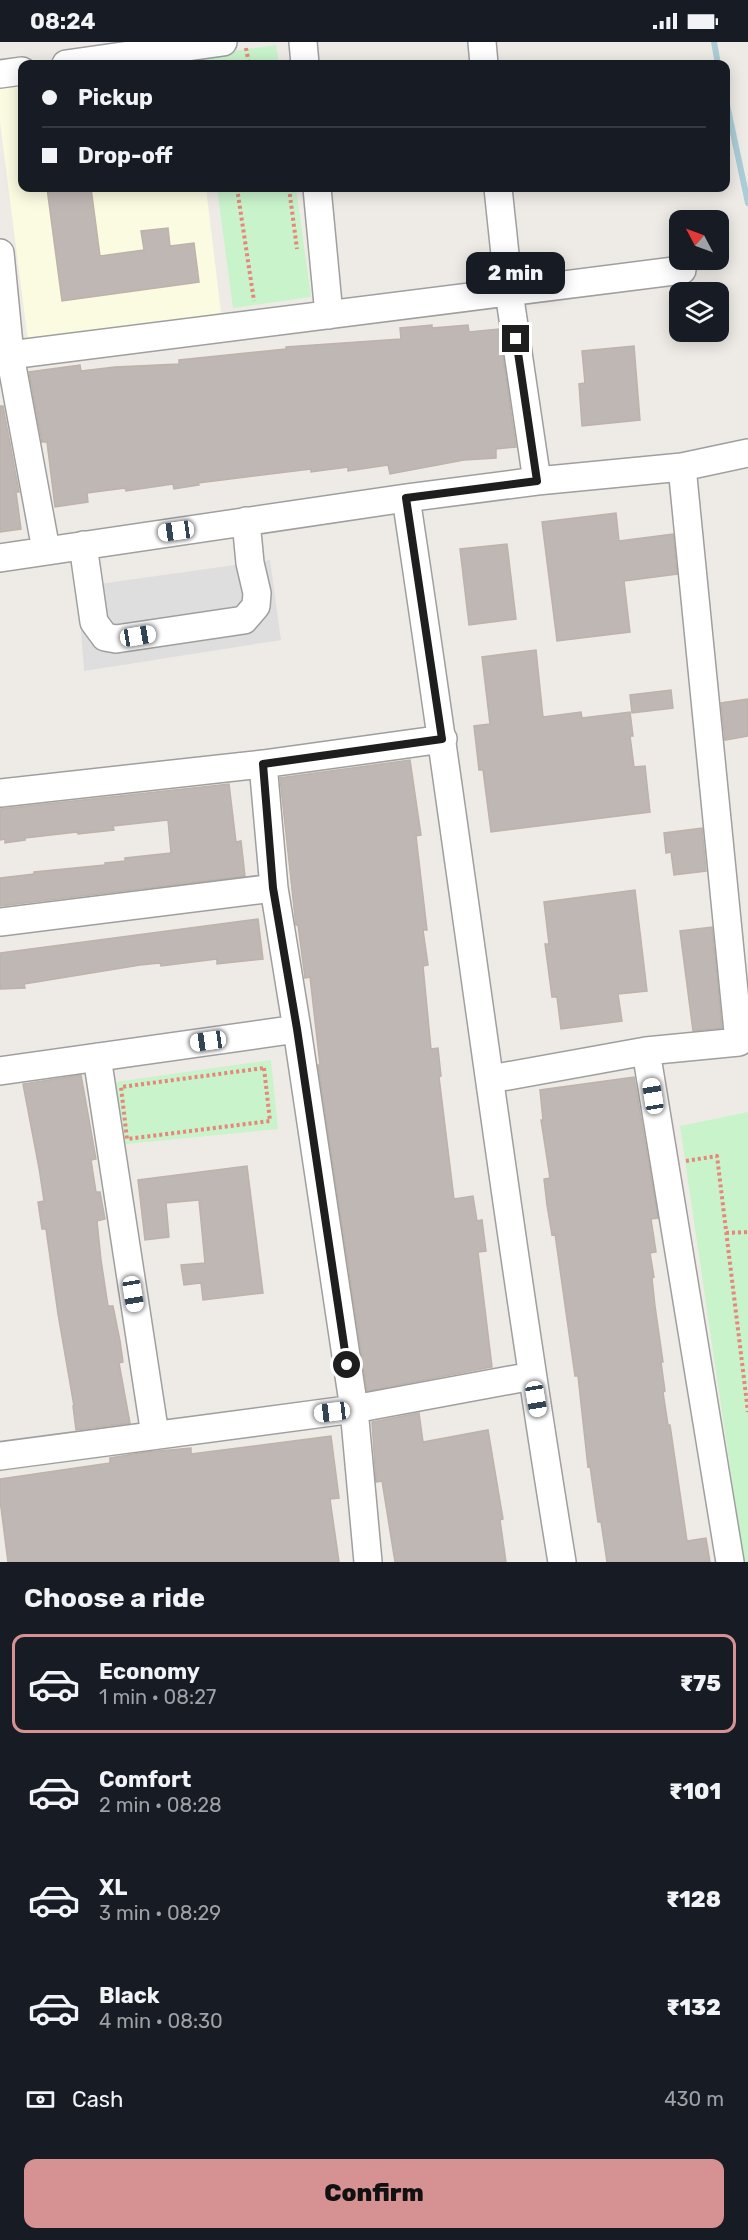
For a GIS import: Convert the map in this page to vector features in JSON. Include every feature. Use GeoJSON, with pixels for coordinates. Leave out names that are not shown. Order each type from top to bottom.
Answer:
{"type":"FeatureCollection","features":[{"type":"Feature","properties":{"kind":"street"},"geometry":{"type":"LineString","coordinates":[[95,60],[223,42]]}},
{"type":"Feature","properties":{"kind":"street"},"geometry":{"type":"LineString","coordinates":[[303,42],[305,60]]}},
{"type":"Feature","properties":{"kind":"street"},"geometry":{"type":"LineString","coordinates":[[482,42],[484,60]]}},
{"type":"Feature","properties":{"kind":"street"},"geometry":{"type":"LineString","coordinates":[[0,74],[18,72]]}},
{"type":"Feature","properties":{"kind":"street"},"geometry":{"type":"LineString","coordinates":[[317,192],[329,315]]}},
{"type":"Feature","properties":{"kind":"street"},"geometry":{"type":"LineString","coordinates":[[498,192],[509,292],[537,481]]}},
{"type":"Feature","properties":{"kind":"street"},"geometry":{"type":"LineString","coordinates":[[0,253],[10,355],[46,550]]}},
{"type":"Feature","properties":{"kind":"street"},"geometry":{"type":"LineString","coordinates":[[10,355],[682,270]]}},
{"type":"Feature","properties":{"kind":"street"},"geometry":{"type":"LineString","coordinates":[[0,558],[406,498],[537,481],[682,467],[740,454]]}},
{"type":"Feature","properties":{"kind":"street"},"geometry":{"type":"LineString","coordinates":[[491,1079],[646,1051],[740,1042],[682,467]]}},
{"type":"Feature","properties":{"kind":"street"},"geometry":{"type":"LineString","coordinates":[[406,498],[532,1376],[562,1562]]}},
{"type":"Feature","properties":{"kind":"street"},"geometry":{"type":"LineString","coordinates":[[83,545],[94,622],[105,637],[116,639],[244,620],[249,616],[256,606],[257,593],[250,563],[246,521]]}},
{"type":"Feature","properties":{"kind":"street"},"geometry":{"type":"LineString","coordinates":[[0,793],[263,764],[442,739]]}},
{"type":"Feature","properties":{"kind":"street"},"geometry":{"type":"LineString","coordinates":[[263,764],[273,888],[297,1029],[354,1409],[368,1562]]}},
{"type":"Feature","properties":{"kind":"street"},"geometry":{"type":"LineString","coordinates":[[0,922],[273,888]]}},
{"type":"Feature","properties":{"kind":"street"},"geometry":{"type":"LineString","coordinates":[[0,1071],[297,1029]]}},
{"type":"Feature","properties":{"kind":"street"},"geometry":{"type":"LineString","coordinates":[[646,1051],[730,1562]]}},
{"type":"Feature","properties":{"kind":"street"},"geometry":{"type":"LineString","coordinates":[[98,1057],[155,1436]]}},
{"type":"Feature","properties":{"kind":"street"},"geometry":{"type":"LineString","coordinates":[[0,1456],[354,1409],[532,1376]]}},
{"type":"Feature","properties":{"kind":"path"},"geometry":{"type":"LineString","coordinates":[[245,42],[248,60]]}},
{"type":"Feature","properties":{"kind":"path"},"geometry":{"type":"LineString","coordinates":[[238,192],[253,301],[261,300]]}},
{"type":"Feature","properties":{"kind":"path"},"geometry":{"type":"LineString","coordinates":[[290,192],[298,258]]}},
{"type":"Feature","properties":{"kind":"path"},"geometry":{"type":"LineString","coordinates":[[264,1068],[270,1121],[127,1139],[121,1087],[264,1068]]}},
{"type":"Feature","properties":{"kind":"path"},"geometry":{"type":"LineString","coordinates":[[665,1165],[717,1156],[748,1412]]}},
{"type":"Feature","properties":{"kind":"path"},"geometry":{"type":"LineString","coordinates":[[726,1233],[748,1232]]}},
{"type":"Feature","properties":{"kind":"shaded area"},"geometry":{"type":"Polygon","coordinates":[[[18,85],[18,192],[206,192],[221,313],[28,341],[0,122],[0,87],[18,85]]]}},
{"type":"Feature","properties":{"kind":"shaded area"},"geometry":{"type":"Polygon","coordinates":[[[270,560],[281,640],[84,671],[78,587],[270,560]]]}},
{"type":"Feature","properties":{"kind":"green space"},"geometry":{"type":"Polygon","coordinates":[[[276,45],[278,60],[199,60],[198,56],[276,45]]]}},
{"type":"Feature","properties":{"kind":"green space"},"geometry":{"type":"Polygon","coordinates":[[[218,192],[297,192],[311,297],[233,308],[218,192]]]}},
{"type":"Feature","properties":{"kind":"green space"},"geometry":{"type":"Polygon","coordinates":[[[271,1060],[278,1129],[116,1145],[108,1083],[271,1060]]]}},
{"type":"Feature","properties":{"kind":"green space"},"geometry":{"type":"Polygon","coordinates":[[[748,1112],[748,1562],[744,1562],[680,1126],[748,1112]]]}},
{"type":"Feature","properties":{"kind":"building"},"geometry":{"type":"Polygon","coordinates":[[[48,192],[92,192],[100,256],[144,250],[141,231],[168,228],[170,246],[194,243],[199,282],[62,301],[48,192]]]}},
{"type":"Feature","properties":{"kind":"building"},"geometry":{"type":"Polygon","coordinates":[[[432,325],[432,328],[468,325],[469,332],[499,329],[516,447],[496,449],[496,458],[464,460],[390,474],[388,465],[348,471],[348,467],[311,472],[311,469],[198,483],[199,485],[174,489],[173,484],[126,491],[125,488],[87,493],[88,502],[55,507],[47,442],[42,442],[29,372],[80,365],[81,371],[179,364],[179,360],[286,349],[286,347],[401,339],[400,328],[432,325]]]}},
{"type":"Feature","properties":{"kind":"building"},"geometry":{"type":"Polygon","coordinates":[[[634,346],[640,420],[582,426],[579,384],[585,383],[582,351],[634,346]]]}},
{"type":"Feature","properties":{"kind":"building"},"geometry":{"type":"Polygon","coordinates":[[[0,406],[3,406],[19,492],[16,492],[21,529],[0,532],[0,406]]]}},
{"type":"Feature","properties":{"kind":"building"},"geometry":{"type":"Polygon","coordinates":[[[616,513],[619,541],[673,534],[677,574],[624,581],[630,632],[557,641],[542,522],[616,513]]]}},
{"type":"Feature","properties":{"kind":"building"},"geometry":{"type":"Polygon","coordinates":[[[507,544],[516,619],[469,625],[460,549],[507,544]]]}},
{"type":"Feature","properties":{"kind":"building"},"geometry":{"type":"Polygon","coordinates":[[[536,650],[543,717],[581,712],[582,718],[630,712],[634,767],[645,766],[650,812],[491,832],[483,770],[479,770],[474,726],[490,724],[482,657],[536,650]]]}},
{"type":"Feature","properties":{"kind":"building"},"geometry":{"type":"Polygon","coordinates":[[[671,690],[673,708],[632,713],[630,695],[671,690]]]}},
{"type":"Feature","properties":{"kind":"building"},"geometry":{"type":"Polygon","coordinates":[[[748,699],[748,736],[725,740],[721,703],[748,699]]]}},
{"type":"Feature","properties":{"kind":"building"},"geometry":{"type":"Polygon","coordinates":[[[410,760],[421,835],[416,836],[427,930],[423,930],[428,965],[423,966],[431,1049],[438,1048],[441,1076],[439,1077],[454,1199],[473,1196],[477,1221],[482,1220],[486,1251],[478,1252],[492,1367],[367,1391],[318,1065],[320,1065],[310,977],[305,978],[298,925],[296,925],[280,778],[410,760]]]}},
{"type":"Feature","properties":{"kind":"building"},"geometry":{"type":"Polygon","coordinates":[[[229,784],[236,842],[241,841],[245,876],[0,906],[0,878],[105,865],[105,863],[125,861],[125,858],[171,853],[168,820],[113,826],[114,830],[25,838],[25,840],[5,843],[5,839],[0,840],[0,809],[229,784]]]}},
{"type":"Feature","properties":{"kind":"building"},"geometry":{"type":"Polygon","coordinates":[[[702,828],[706,871],[674,875],[671,852],[666,853],[664,833],[702,828]]]}},
{"type":"Feature","properties":{"kind":"building"},"geometry":{"type":"Polygon","coordinates":[[[635,890],[647,991],[618,994],[622,1021],[561,1029],[557,997],[552,997],[545,944],[549,944],[544,902],[635,890]]]}},
{"type":"Feature","properties":{"kind":"building"},"geometry":{"type":"Polygon","coordinates":[[[258,919],[263,959],[217,964],[217,959],[161,966],[160,963],[140,965],[24,984],[25,988],[0,989],[0,953],[258,919]]]}},
{"type":"Feature","properties":{"kind":"building"},"geometry":{"type":"Polygon","coordinates":[[[712,927],[722,1028],[693,1031],[680,931],[712,927]]]}},
{"type":"Feature","properties":{"kind":"building"},"geometry":{"type":"Polygon","coordinates":[[[81,1075],[96,1159],[91,1160],[96,1192],[100,1192],[105,1219],[97,1221],[101,1260],[108,1306],[113,1306],[120,1341],[123,1362],[119,1363],[130,1423],[76,1430],[46,1229],[42,1229],[38,1202],[44,1201],[23,1084],[81,1075]]]}},
{"type":"Feature","properties":{"kind":"building"},"geometry":{"type":"Polygon","coordinates":[[[634,1077],[658,1218],[651,1219],[656,1252],[650,1253],[668,1425],[670,1425],[687,1541],[706,1538],[710,1562],[607,1562],[601,1522],[598,1522],[590,1466],[588,1467],[578,1376],[575,1376],[555,1234],[552,1235],[547,1205],[544,1179],[550,1178],[541,1120],[543,1120],[540,1090],[634,1077]]]}},
{"type":"Feature","properties":{"kind":"building"},"geometry":{"type":"Polygon","coordinates":[[[247,1166],[263,1293],[203,1300],[201,1283],[184,1285],[181,1265],[205,1263],[199,1200],[166,1203],[169,1237],[145,1240],[138,1180],[247,1166]]]}},
{"type":"Feature","properties":{"kind":"building"},"geometry":{"type":"Polygon","coordinates":[[[419,1413],[423,1442],[488,1430],[503,1519],[500,1520],[506,1562],[395,1562],[382,1481],[376,1482],[372,1422],[419,1413]]]}},
{"type":"Feature","properties":{"kind":"building"},"geometry":{"type":"Polygon","coordinates":[[[331,1436],[339,1498],[330,1499],[339,1562],[8,1562],[0,1500],[0,1479],[110,1463],[110,1458],[147,1452],[191,1448],[191,1454],[331,1436]]]}},
{"type":"Feature","properties":{"kind":"waterway"},"geometry":{"type":"LineString","coordinates":[[714,42],[717,60]]}},
{"type":"Feature","properties":{"kind":"waterway"},"geometry":{"type":"LineString","coordinates":[[730,119],[748,203]]}},
{"type":"Feature","properties":{"kind":"route"},"geometry":{"type":"LineString","coordinates":[[347,1365],[297,1029],[273,888],[263,764],[442,739],[406,498],[537,481],[516,339]]}}]}
